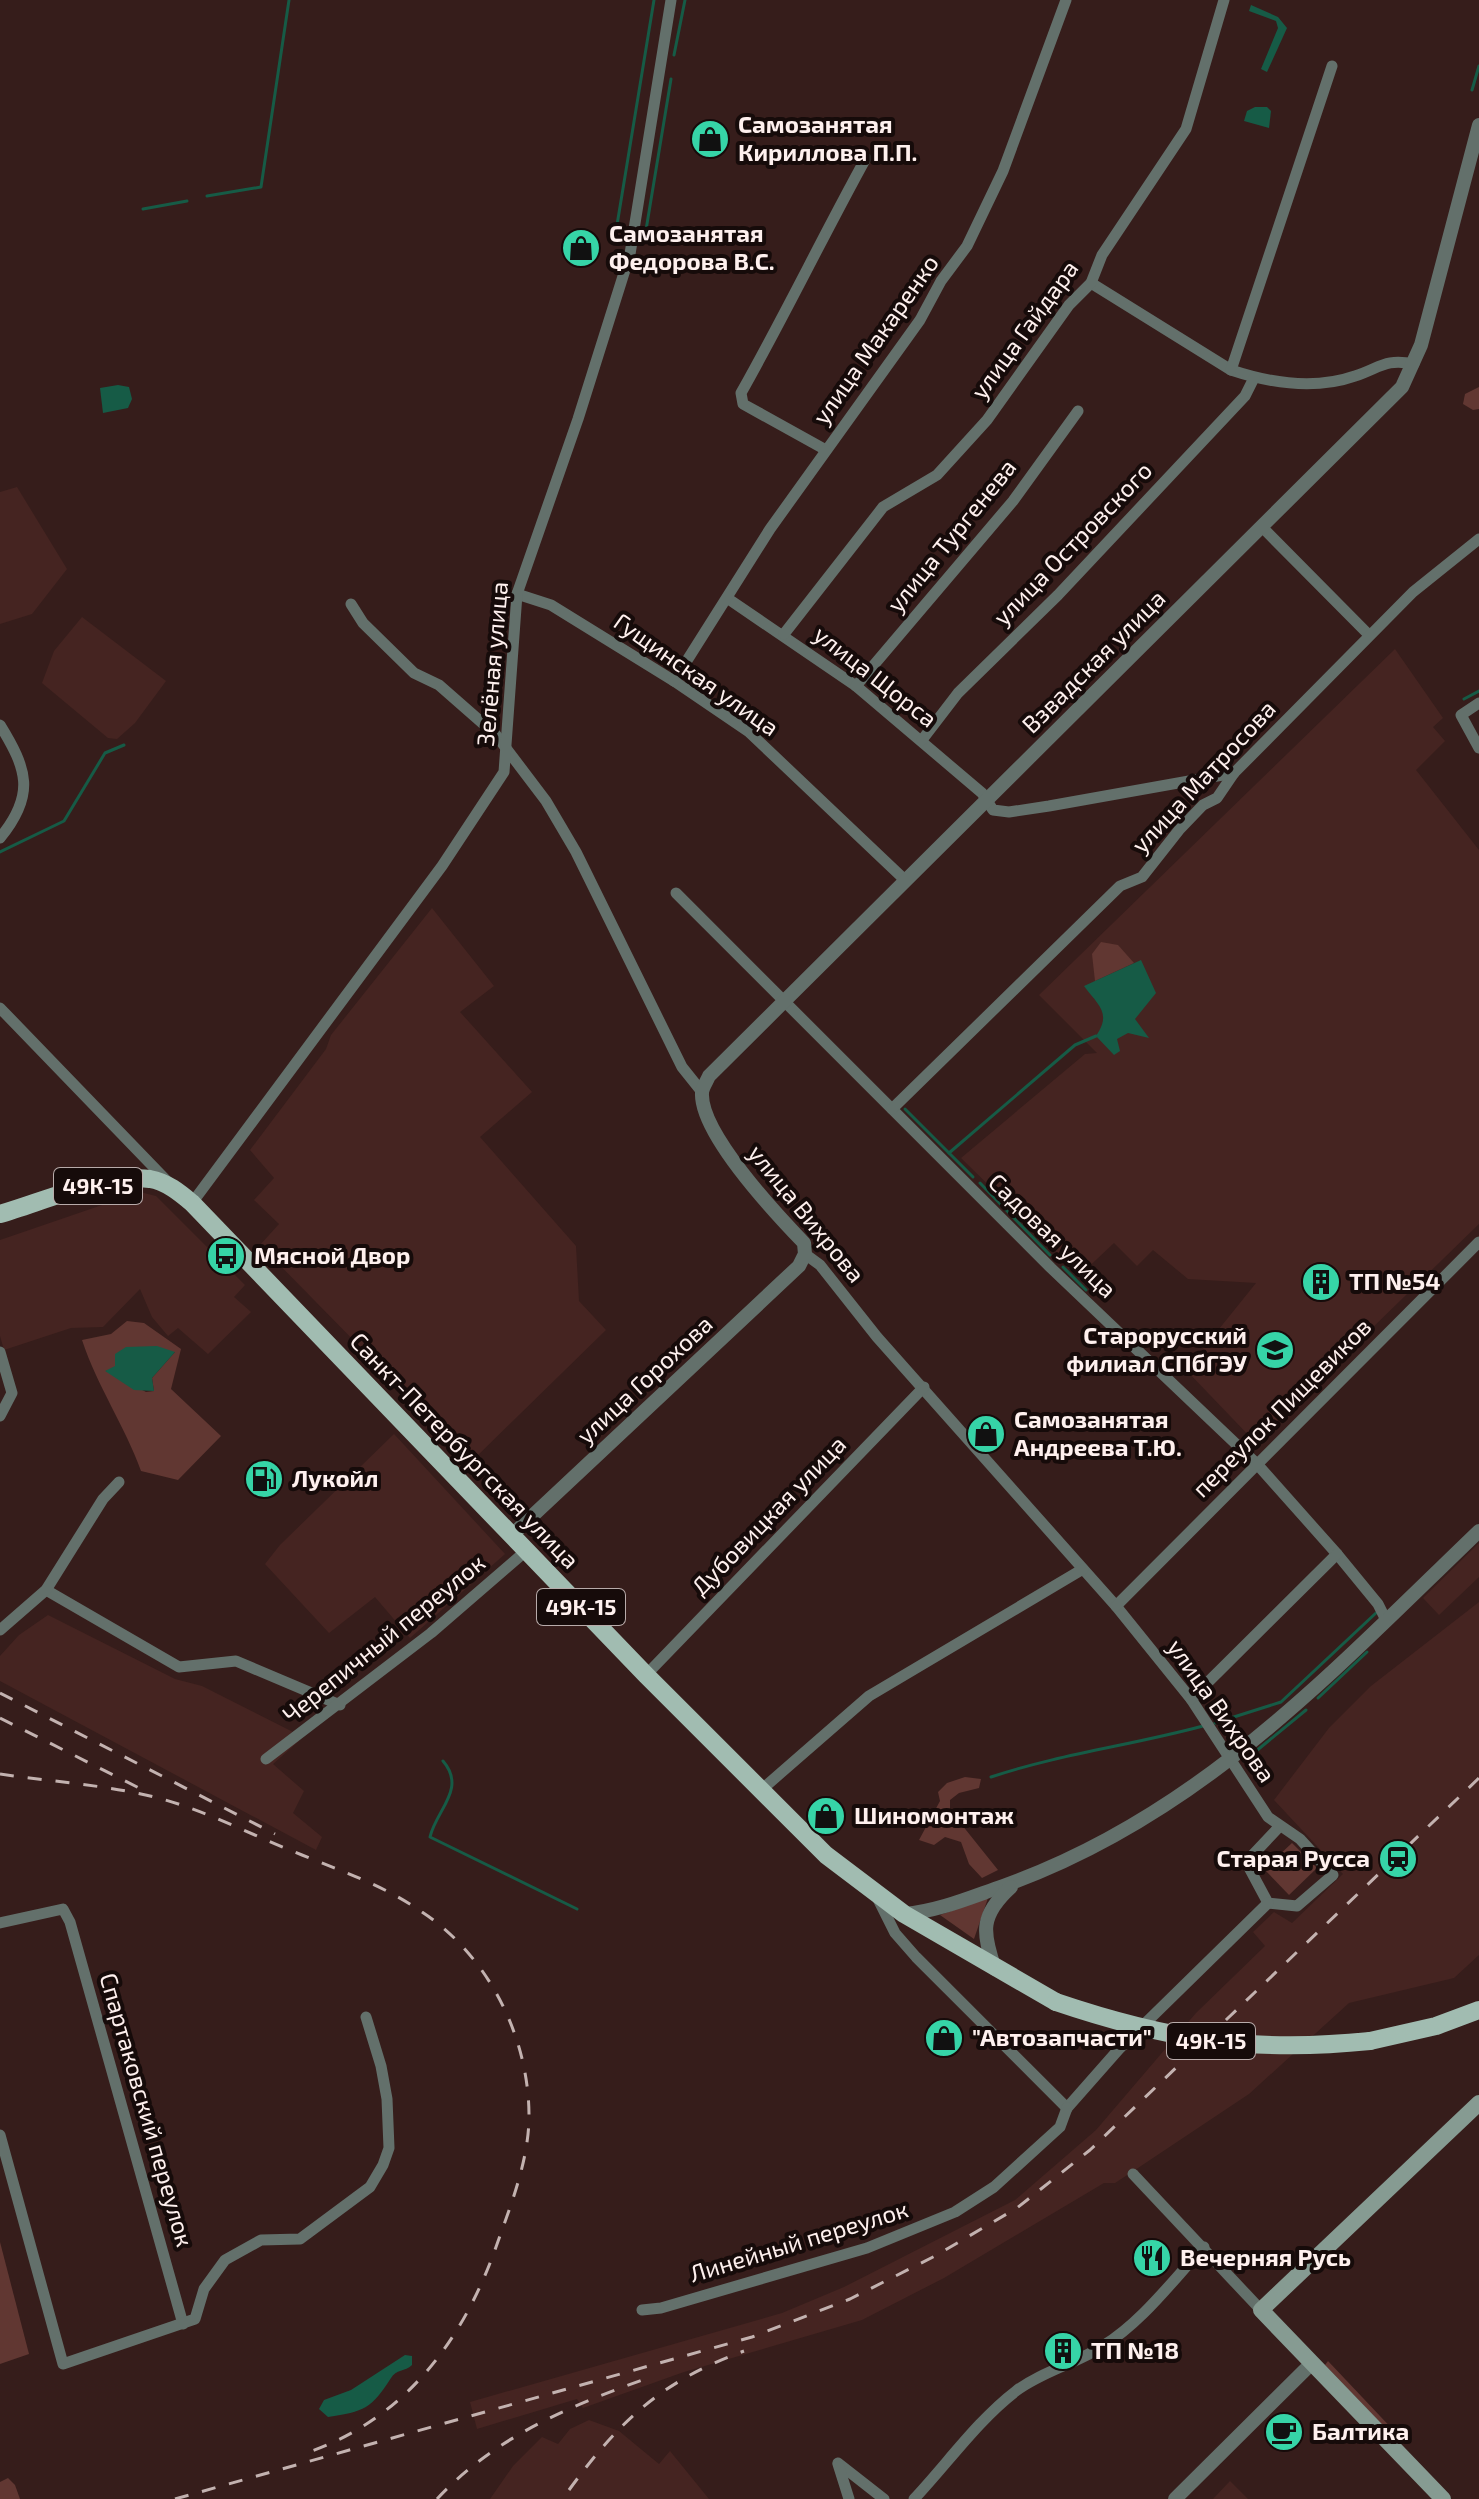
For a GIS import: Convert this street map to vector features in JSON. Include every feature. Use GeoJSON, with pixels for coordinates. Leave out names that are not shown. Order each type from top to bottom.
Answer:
{"type":"FeatureCollection","features":[{"type":"Feature","properties":{"kind":"main road","name":"49К-15"},"geometry":{"type":"LineString","coordinates":[[0,1214],[130,1178],[153,1180],[174,1189],[192,1203]]}},
{"type":"Feature","properties":{"kind":"main road","name":"Санкт-Петербургская улица"},"geometry":{"type":"LineString","coordinates":[[192,1203],[760,1791],[826,1855],[874,1892]]}},
{"type":"Feature","properties":{"kind":"main road","name":"49К-15"},"geometry":{"type":"LineString","coordinates":[[874,1892],[904,1914],[1056,2002],[1118,2023],[1180,2038],[1246,2046],[1301,2048],[1370,2041],[1436,2026],[1479,2010]]}},
{"type":"Feature","properties":{"kind":"main road"},"geometry":{"type":"LineString","coordinates":[[1443,2499],[1261,2310],[1479,2103]]}},
{"type":"Feature","properties":{"kind":"street","name":"Зелёная улица"},"geometry":{"type":"LineString","coordinates":[[192,1203],[471,826],[504,772],[517,594],[578,419],[630,254],[671,0]]}},
{"type":"Feature","properties":{"kind":"street","name":"улица Макаренко"},"geometry":{"type":"LineString","coordinates":[[674,681],[749,560],[920,320],[941,281],[967,246],[1003,171],[1066,0]]}},
{"type":"Feature","properties":{"kind":"street","name":"улица Гайдара"},"geometry":{"type":"LineString","coordinates":[[784,634],[883,507],[937,475],[987,420],[1069,305],[1091,283],[1102,255],[1186,129],[1224,0]]}},
{"type":"Feature","properties":{"kind":"street"},"geometry":{"type":"LineString","coordinates":[[1231,370],[1332,66]]}},
{"type":"Feature","properties":{"kind":"street","name":"Взвадская улица"},"geometry":{"type":"LineString","coordinates":[[702,1092],[709,1076],[1402,387],[1414,364],[1479,125]]}},
{"type":"Feature","properties":{"kind":"street"},"geometry":{"type":"LineString","coordinates":[[826,450],[743,404],[741,393],[798,293],[828,226],[866,158]]}},
{"type":"Feature","properties":{"kind":"street"},"geometry":{"type":"LineString","coordinates":[[1091,283],[1231,370],[1254,378],[1297,384],[1326,382],[1354,377],[1390,360],[1414,364]]}},
{"type":"Feature","properties":{"kind":"street","name":"улица Островского"},"geometry":{"type":"LineString","coordinates":[[922,740],[958,693],[1058,595],[1245,396],[1254,378]]}},
{"type":"Feature","properties":{"kind":"street","name":"улица Тургенева"},"geometry":{"type":"LineString","coordinates":[[856,686],[1013,501],[1078,411]]}},
{"type":"Feature","properties":{"kind":"street"},"geometry":{"type":"LineString","coordinates":[[1261,526],[1369,635]]}},
{"type":"Feature","properties":{"kind":"street","name":"улица Матросова"},"geometry":{"type":"LineString","coordinates":[[892,1109],[1120,886],[1142,877],[1179,830],[1203,805],[1217,798],[1234,773],[1413,592],[1479,539]]}},
{"type":"Feature","properties":{"kind":"street","name":"Гущинская улица"},"geometry":{"type":"LineString","coordinates":[[517,594],[532,596],[551,605],[674,681],[749,732],[906,881]]}},
{"type":"Feature","properties":{"kind":"street","name":"улица Щорса"},"geometry":{"type":"LineString","coordinates":[[727,598],[856,686],[922,740],[982,793],[987,801]]}},
{"type":"Feature","properties":{"kind":"street","name":"улица Вихрова"},"geometry":{"type":"LineString","coordinates":[[351,604],[371,631],[414,673],[439,685],[496,735],[546,801],[576,852],[682,1067],[702,1092],[704,1108],[720,1141],[750,1182],[804,1243],[805,1254],[820,1265],[877,1337],[1116,1606],[1191,1699],[1230,1760],[1279,1827],[1300,1839],[1333,1875],[1297,1906],[1268,1903]]}},
{"type":"Feature","properties":{"kind":"street"},"geometry":{"type":"LineString","coordinates":[[1479,703],[1461,715],[1479,748]]}},
{"type":"Feature","properties":{"kind":"street"},"geometry":{"type":"LineString","coordinates":[[0,725],[20,759],[25,775],[22,802],[0,838]]}},
{"type":"Feature","properties":{"kind":"street"},"geometry":{"type":"LineString","coordinates":[[987,801],[993,810],[1009,812],[1234,773]]}},
{"type":"Feature","properties":{"kind":"street","name":"Садовая улица"},"geometry":{"type":"LineString","coordinates":[[676,893],[782,1003],[1257,1464],[1337,1554],[1378,1604],[1386,1620]]}},
{"type":"Feature","properties":{"kind":"street"},"geometry":{"type":"LineString","coordinates":[[0,1008],[174,1189]]}},
{"type":"Feature","properties":{"kind":"street","name":"переулок Пищевиков"},"geometry":{"type":"LineString","coordinates":[[1116,1606],[1479,1242]]}},
{"type":"Feature","properties":{"kind":"street","name":"улица Горохова"},"geometry":{"type":"LineString","coordinates":[[512,1535],[799,1266],[805,1254]]}},
{"type":"Feature","properties":{"kind":"street"},"geometry":{"type":"LineString","coordinates":[[0,1352],[12,1393],[0,1416]]}},
{"type":"Feature","properties":{"kind":"street","name":"Дубовицкая улица"},"geometry":{"type":"LineString","coordinates":[[646,1675],[924,1387]]}},
{"type":"Feature","properties":{"kind":"street"},"geometry":{"type":"LineString","coordinates":[[0,1630],[46,1590],[103,1499],[119,1482]]}},
{"type":"Feature","properties":{"kind":"street"},"geometry":{"type":"LineString","coordinates":[[904,1914],[945,1907],[1017,1881],[1094,1849],[1143,1822],[1230,1760],[1386,1620],[1479,1531]]}},
{"type":"Feature","properties":{"kind":"street","name":"Черепичный переулок"},"geometry":{"type":"LineString","coordinates":[[266,1759],[431,1633],[527,1550]]}},
{"type":"Feature","properties":{"kind":"street"},"geometry":{"type":"LineString","coordinates":[[1191,1699],[1337,1554]]}},
{"type":"Feature","properties":{"kind":"street"},"geometry":{"type":"LineString","coordinates":[[760,1791],[869,1696],[1083,1569]]}},
{"type":"Feature","properties":{"kind":"street"},"geometry":{"type":"LineString","coordinates":[[46,1590],[179,1667],[236,1661],[340,1705]]}},
{"type":"Feature","properties":{"kind":"street"},"geometry":{"type":"LineString","coordinates":[[1268,1903],[1246,1862],[1279,1827]]}},
{"type":"Feature","properties":{"kind":"street"},"geometry":{"type":"LineString","coordinates":[[995,1969],[984,1931],[994,1905],[1017,1881]]}},
{"type":"Feature","properties":{"kind":"street","name":"Санкт-Петербургская улица"},"geometry":{"type":"LineString","coordinates":[[874,1892],[895,1933],[916,1957],[1067,2108]]}},
{"type":"Feature","properties":{"kind":"street","name":"Линейный переулок"},"geometry":{"type":"LineString","coordinates":[[642,2310],[661,2308],[867,2248],[955,2212],[994,2187],[1060,2127],[1067,2108],[1119,2049],[1268,1903]]}},
{"type":"Feature","properties":{"kind":"street","name":"Спартаковский переулок"},"geometry":{"type":"LineString","coordinates":[[0,1923],[63,1909],[70,1922],[183,2324]]}},
{"type":"Feature","properties":{"kind":"street"},"geometry":{"type":"LineString","coordinates":[[0,2135],[63,2364],[195,2319],[204,2289],[214,2271],[241,2248],[276,2237],[300,2239],[370,2187],[386,2157],[390,2130],[381,2066],[366,2017]]}},
{"type":"Feature","properties":{"kind":"street"},"geometry":{"type":"LineString","coordinates":[[1133,2174],[1261,2310]]}},
{"type":"Feature","properties":{"kind":"street"},"geometry":{"type":"LineString","coordinates":[[914,2499],[1012,2394],[1034,2378],[1108,2344],[1158,2300],[1204,2247]]}},
{"type":"Feature","properties":{"kind":"street"},"geometry":{"type":"LineString","coordinates":[[1175,2499],[1312,2363]]}},
{"type":"Feature","properties":{"kind":"street"},"geometry":{"type":"LineString","coordinates":[[849,2499],[838,2463],[879,2498]]}},
{"type":"Feature","properties":{"kind":"shaded area"},"geometry":{"type":"Polygon","coordinates":[[[1251,5],[1278,17],[1287,28],[1267,72],[1261,69],[1278,28],[1276,21],[1249,11],[1251,5]]]}},
{"type":"Feature","properties":{"kind":"shaded area"},"geometry":{"type":"Polygon","coordinates":[[[1267,107],[1271,111],[1269,128],[1244,121],[1247,111],[1267,107]]]}},
{"type":"Feature","properties":{"kind":"shaded area"},"geometry":{"type":"Polygon","coordinates":[[[129,387],[132,399],[128,408],[103,413],[100,388],[129,387]]]}},
{"type":"Feature","properties":{"kind":"shaded area"},"geometry":{"type":"Polygon","coordinates":[[[1479,387],[1479,409],[1473,410],[1463,404],[1465,394],[1479,387]]]}},
{"type":"Feature","properties":{"kind":"shaded area"},"geometry":{"type":"Polygon","coordinates":[[[17,487],[67,569],[32,614],[0,624],[0,492],[17,487]]]}},
{"type":"Feature","properties":{"kind":"shaded area"},"geometry":{"type":"Polygon","coordinates":[[[82,617],[166,681],[135,723],[117,739],[108,738],[42,683],[54,651],[82,617]]]}},
{"type":"Feature","properties":{"kind":"shaded area"},"geometry":{"type":"Polygon","coordinates":[[[1395,649],[1443,718],[1433,727],[1445,741],[1416,770],[1479,850],[1479,1224],[1255,1442],[1186,1370],[1256,1283],[1188,1279],[1153,1250],[1137,1266],[1114,1243],[1080,1275],[961,1158],[1085,1054],[1097,1053],[1039,995],[1395,649]]]}},
{"type":"Feature","properties":{"kind":"shaded area"},"geometry":{"type":"Polygon","coordinates":[[[432,908],[494,986],[460,1012],[532,1092],[480,1137],[576,1246],[579,1301],[606,1330],[472,1461],[260,1245],[279,1224],[254,1200],[274,1178],[250,1150],[326,1049],[331,1035],[432,908]]]}},
{"type":"Feature","properties":{"kind":"shaded area"},"geometry":{"type":"Polygon","coordinates":[[[1101,942],[1118,945],[1134,963],[1095,981],[1092,954],[1101,942]]]}},
{"type":"Feature","properties":{"kind":"shaded area"},"geometry":{"type":"Polygon","coordinates":[[[1141,960],[1156,993],[1135,1019],[1149,1038],[1128,1033],[1117,1039],[1120,1051],[1114,1055],[1096,1036],[1103,1015],[1084,986],[1141,960]]]}},
{"type":"Feature","properties":{"kind":"shaded area"},"geometry":{"type":"Polygon","coordinates":[[[140,1192],[156,1196],[245,1285],[234,1297],[251,1312],[208,1354],[178,1328],[168,1336],[152,1317],[140,1289],[103,1327],[71,1328],[4,1350],[0,1336],[0,1240],[140,1192]]]}},
{"type":"Feature","properties":{"kind":"shaded area"},"geometry":{"type":"Polygon","coordinates":[[[127,1321],[144,1323],[181,1349],[171,1389],[221,1436],[178,1480],[141,1471],[95,1374],[82,1340],[111,1334],[127,1321]],[[175,1352],[106,1371],[146,1392],[154,1391],[152,1378],[175,1352]]]}},
{"type":"Feature","properties":{"kind":"shaded area"},"geometry":{"type":"Polygon","coordinates":[[[157,1346],[175,1352],[152,1378],[154,1391],[134,1390],[105,1371],[115,1366],[115,1354],[126,1347],[157,1346]]]}},
{"type":"Feature","properties":{"kind":"shaded area"},"geometry":{"type":"Polygon","coordinates":[[[394,1434],[505,1554],[410,1638],[375,1597],[329,1633],[265,1564],[280,1545],[394,1434]]]}},
{"type":"Feature","properties":{"kind":"shaded area"},"geometry":{"type":"Polygon","coordinates":[[[1479,1543],[1479,1577],[1439,1615],[1423,1598],[1479,1543]]]}},
{"type":"Feature","properties":{"kind":"shaded area"},"geometry":{"type":"Polygon","coordinates":[[[1479,1602],[1479,1955],[1454,1978],[1349,2003],[1249,2094],[1115,2183],[1104,2183],[944,2278],[862,2320],[684,2372],[583,2408],[577,2399],[477,2429],[470,2402],[782,2313],[844,2287],[1015,2200],[1096,2130],[1196,2013],[1265,1946],[1253,1932],[1274,1912],[1292,1923],[1343,1874],[1274,1800],[1329,1728],[1371,1686],[1479,1602]]]}},
{"type":"Feature","properties":{"kind":"shaded area"},"geometry":{"type":"Polygon","coordinates":[[[48,1615],[175,1679],[202,1686],[295,1733],[299,1741],[273,1764],[304,1791],[293,1813],[322,1837],[316,1850],[0,1681],[0,1656],[19,1635],[48,1615]]]}},
{"type":"Feature","properties":{"kind":"shaded area"},"geometry":{"type":"Polygon","coordinates":[[[965,1777],[981,1779],[979,1788],[959,1793],[950,1800],[950,1810],[998,1870],[982,1878],[969,1864],[961,1842],[945,1837],[934,1845],[919,1840],[940,1801],[938,1792],[947,1783],[965,1777]]]}},
{"type":"Feature","properties":{"kind":"shaded area"},"geometry":{"type":"Polygon","coordinates":[[[1292,1843],[1317,1868],[1289,1895],[1264,1869],[1292,1843]]]}},
{"type":"Feature","properties":{"kind":"shaded area"},"geometry":{"type":"Polygon","coordinates":[[[988,1898],[974,1939],[940,1915],[988,1898]]]}},
{"type":"Feature","properties":{"kind":"shaded area"},"geometry":{"type":"Polygon","coordinates":[[[0,2242],[29,2354],[0,2364],[0,2242]]]}},
{"type":"Feature","properties":{"kind":"shaded area"},"geometry":{"type":"Polygon","coordinates":[[[405,2355],[412,2356],[412,2365],[393,2375],[366,2407],[328,2417],[319,2409],[324,2400],[351,2390],[405,2355]]]}},
{"type":"Feature","properties":{"kind":"shaded area"},"geometry":{"type":"Polygon","coordinates":[[[1328,2361],[1397,2434],[1393,2436],[1325,2365],[1328,2361]]]}},
{"type":"Feature","properties":{"kind":"shaded area"},"geometry":{"type":"Polygon","coordinates":[[[589,2420],[619,2431],[659,2464],[670,2451],[709,2499],[490,2499],[513,2466],[542,2437],[558,2444],[570,2429],[589,2420]]]}},
{"type":"Feature","properties":{"kind":"shaded area"},"geometry":{"type":"Polygon","coordinates":[[[8,2478],[15,2485],[20,2499],[0,2499],[0,2482],[8,2478]]]}},
{"type":"Feature","properties":{"kind":"shaded area"},"geometry":{"type":"Polygon","coordinates":[[[1230,2481],[1248,2499],[1213,2499],[1230,2481]]]}},
{"type":"Feature","properties":{"kind":"waterway"},"geometry":{"type":"LineString","coordinates":[[207,196],[261,187],[289,0]]}},
{"type":"Feature","properties":{"kind":"waterway"},"geometry":{"type":"LineString","coordinates":[[617,225],[654,0]]}},
{"type":"Feature","properties":{"kind":"waterway"},"geometry":{"type":"LineString","coordinates":[[674,55],[685,0]]}},
{"type":"Feature","properties":{"kind":"waterway"},"geometry":{"type":"LineString","coordinates":[[1472,90],[1479,66]]}},
{"type":"Feature","properties":{"kind":"waterway"},"geometry":{"type":"LineString","coordinates":[[644,242],[671,79]]}},
{"type":"Feature","properties":{"kind":"waterway"},"geometry":{"type":"LineString","coordinates":[[143,209],[187,201]]}},
{"type":"Feature","properties":{"kind":"waterway"},"geometry":{"type":"LineString","coordinates":[[1464,699],[1479,691]]}},
{"type":"Feature","properties":{"kind":"waterway"},"geometry":{"type":"LineString","coordinates":[[0,852],[64,821],[105,753],[124,745]]}},
{"type":"Feature","properties":{"kind":"waterway"},"geometry":{"type":"LineString","coordinates":[[949,1153],[1075,1045],[1096,1036]]}},
{"type":"Feature","properties":{"kind":"waterway"},"geometry":{"type":"LineString","coordinates":[[905,1109],[973,1177]]}},
{"type":"Feature","properties":{"kind":"waterway"},"geometry":{"type":"LineString","coordinates":[[980,1183],[1050,1255]]}},
{"type":"Feature","properties":{"kind":"waterway"},"geometry":{"type":"LineString","coordinates":[[1063,1267],[1086,1290]]}},
{"type":"Feature","properties":{"kind":"waterway"},"geometry":{"type":"LineString","coordinates":[[1215,1723],[1281,1702],[1376,1613]]}},
{"type":"Feature","properties":{"kind":"waterway"},"geometry":{"type":"LineString","coordinates":[[1318,1698],[1367,1652]]}},
{"type":"Feature","properties":{"kind":"waterway"},"geometry":{"type":"LineString","coordinates":[[1244,1761],[1306,1710]]}},
{"type":"Feature","properties":{"kind":"waterway"},"geometry":{"type":"LineString","coordinates":[[991,1777],[1043,1762],[1203,1726]]}},
{"type":"Feature","properties":{"kind":"waterway"},"geometry":{"type":"LineString","coordinates":[[443,1761],[450,1771],[451,1790],[430,1837],[577,1909]]}},
{"type":"Feature","properties":{"kind":"railway"},"geometry":{"type":"LineString","coordinates":[[0,1693],[275,1834]]}},
{"type":"Feature","properties":{"kind":"railway"},"geometry":{"type":"LineString","coordinates":[[0,1718],[143,1790]]}},
{"type":"Feature","properties":{"kind":"railway"},"geometry":{"type":"LineString","coordinates":[[0,1774],[102,1787],[180,1804],[364,1880],[408,1903],[446,1930],[486,1976],[501,2002],[522,2059],[527,2089],[528,2135],[517,2184],[483,2281],[448,2343],[403,2396],[346,2436],[312,2451]]}},
{"type":"Feature","properties":{"kind":"railway"},"geometry":{"type":"LineString","coordinates":[[175,2499],[752,2337],[850,2299],[935,2256],[1017,2208],[1090,2150],[1479,1778]]}},
{"type":"Feature","properties":{"kind":"railway"},"geometry":{"type":"LineString","coordinates":[[569,2490],[606,2443],[645,2406],[689,2376],[744,2351]]}},
{"type":"Feature","properties":{"kind":"railway"},"geometry":{"type":"LineString","coordinates":[[437,2499],[459,2477],[508,2441],[562,2412],[648,2378]]}},
{"type":"Feature","properties":{"kind":"place","name":"Самозанятая Кириллова П.П."},"geometry":{"type":"Point","coordinates":[710,139]}},
{"type":"Feature","properties":{"kind":"place","name":"Самозанятая Федорова В.С."},"geometry":{"type":"Point","coordinates":[581,248]}},
{"type":"Feature","properties":{"kind":"place","name":"Мясной Двор"},"geometry":{"type":"Point","coordinates":[226,1256]}},
{"type":"Feature","properties":{"kind":"place","name":"ТП №54"},"geometry":{"type":"Point","coordinates":[1321,1282]}},
{"type":"Feature","properties":{"kind":"place","name":"Старорусский филиал СПбГЭУ"},"geometry":{"type":"Point","coordinates":[1275,1350]}},
{"type":"Feature","properties":{"kind":"place","name":"Самозанятая Андреева Т.Ю."},"geometry":{"type":"Point","coordinates":[986,1434]}},
{"type":"Feature","properties":{"kind":"place","name":"Лукойл"},"geometry":{"type":"Point","coordinates":[264,1479]}},
{"type":"Feature","properties":{"kind":"place","name":"Шиномонтаж"},"geometry":{"type":"Point","coordinates":[826,1816]}},
{"type":"Feature","properties":{"kind":"place","name":"Старая Русса"},"geometry":{"type":"Point","coordinates":[1398,1859]}},
{"type":"Feature","properties":{"kind":"place","name":"\"Автозапчасти\""},"geometry":{"type":"Point","coordinates":[944,2038]}},
{"type":"Feature","properties":{"kind":"place","name":"Вечерняя Русь"},"geometry":{"type":"Point","coordinates":[1152,2258]}},
{"type":"Feature","properties":{"kind":"place","name":"ТП №18"},"geometry":{"type":"Point","coordinates":[1063,2351]}},
{"type":"Feature","properties":{"kind":"place","name":"Балтика"},"geometry":{"type":"Point","coordinates":[1284,2432]}}]}
